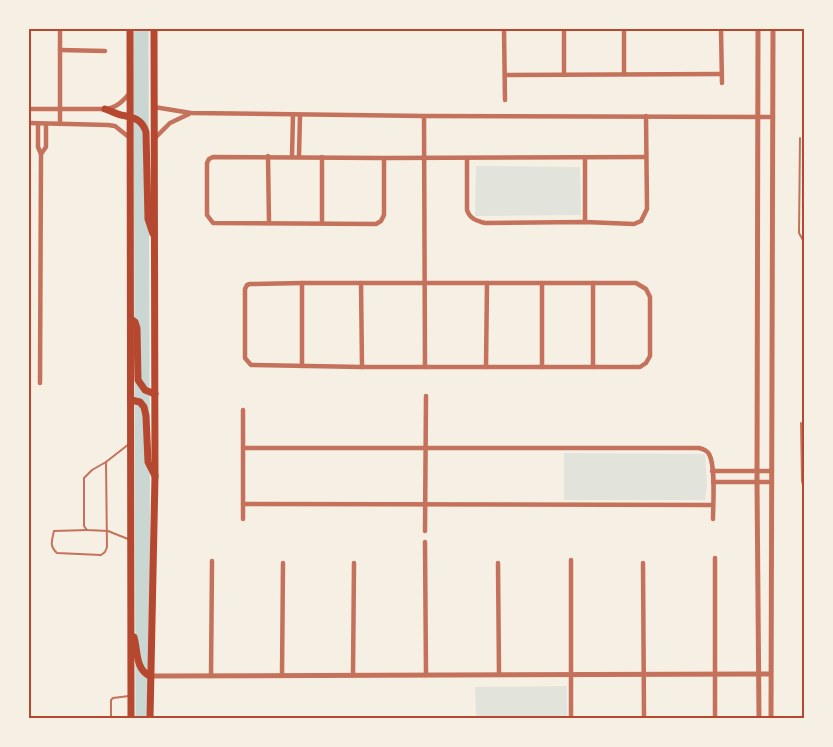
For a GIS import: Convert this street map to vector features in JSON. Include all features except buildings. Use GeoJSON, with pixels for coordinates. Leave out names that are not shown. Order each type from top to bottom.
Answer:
{"type":"FeatureCollection","features":[{"type":"Feature","properties":{"kind":"main road"},"geometry":{"type":"LineString","coordinates":[[130,29],[131,718]]}},
{"type":"Feature","properties":{"kind":"main road"},"geometry":{"type":"LineString","coordinates":[[150,718],[155,476],[154,29]]}},
{"type":"Feature","properties":{"kind":"main road"},"geometry":{"type":"LineString","coordinates":[[106,110],[130,116],[144,124],[146,132],[148,219],[154,236]]}},
{"type":"Feature","properties":{"kind":"main road"},"geometry":{"type":"LineString","coordinates":[[131,319],[135,322],[137,328],[138,380],[145,390],[155,394]]}},
{"type":"Feature","properties":{"kind":"main road"},"geometry":{"type":"LineString","coordinates":[[131,400],[140,402],[144,407],[148,462],[155,476]]}},
{"type":"Feature","properties":{"kind":"main road"},"geometry":{"type":"LineString","coordinates":[[131,627],[140,667],[150,676]]}},
{"type":"Feature","properties":{"kind":"street"},"geometry":{"type":"LineString","coordinates":[[60,29],[60,124]]}},
{"type":"Feature","properties":{"kind":"street"},"geometry":{"type":"LineString","coordinates":[[504,29],[505,100]]}},
{"type":"Feature","properties":{"kind":"street"},"geometry":{"type":"LineString","coordinates":[[564,29],[564,75]]}},
{"type":"Feature","properties":{"kind":"street"},"geometry":{"type":"LineString","coordinates":[[624,29],[624,74]]}},
{"type":"Feature","properties":{"kind":"street"},"geometry":{"type":"LineString","coordinates":[[721,29],[722,83]]}},
{"type":"Feature","properties":{"kind":"street"},"geometry":{"type":"LineString","coordinates":[[758,29],[757,482],[759,718]]}},
{"type":"Feature","properties":{"kind":"street"},"geometry":{"type":"LineString","coordinates":[[771,718],[773,29]]}},
{"type":"Feature","properties":{"kind":"street"},"geometry":{"type":"LineString","coordinates":[[60,50],[105,51]]}},
{"type":"Feature","properties":{"kind":"street"},"geometry":{"type":"LineString","coordinates":[[504,75],[722,74]]}},
{"type":"Feature","properties":{"kind":"street"},"geometry":{"type":"LineString","coordinates":[[29,109],[106,110],[119,105],[130,94]]}},
{"type":"Feature","properties":{"kind":"street"},"geometry":{"type":"LineString","coordinates":[[154,108],[191,113],[293,115],[773,117]]}},
{"type":"Feature","properties":{"kind":"street"},"geometry":{"type":"LineString","coordinates":[[154,140],[170,123],[191,113]]}},
{"type":"Feature","properties":{"kind":"street"},"geometry":{"type":"LineString","coordinates":[[292,156],[293,115]]}},
{"type":"Feature","properties":{"kind":"street"},"geometry":{"type":"LineString","coordinates":[[299,156],[300,115]]}},
{"type":"Feature","properties":{"kind":"street"},"geometry":{"type":"LineString","coordinates":[[424,116],[426,367]]}},
{"type":"Feature","properties":{"kind":"street"},"geometry":{"type":"LineString","coordinates":[[467,158],[467,210],[471,218],[485,223],[585,222],[634,224],[642,221],[647,209],[646,116]]}},
{"type":"Feature","properties":{"kind":"street"},"geometry":{"type":"LineString","coordinates":[[29,123],[115,126],[130,138]]}},
{"type":"Feature","properties":{"kind":"street"},"geometry":{"type":"LineString","coordinates":[[38,124],[38,146],[41,154],[40,383]]}},
{"type":"Feature","properties":{"kind":"street"},"geometry":{"type":"LineString","coordinates":[[41,154],[46,147],[46,124]]}},
{"type":"Feature","properties":{"kind":"street"},"geometry":{"type":"LineString","coordinates":[[268,156],[269,223]]}},
{"type":"Feature","properties":{"kind":"street"},"geometry":{"type":"LineString","coordinates":[[384,158],[384,215],[382,221],[376,224],[213,222],[209,220],[207,207],[207,163],[213,157],[646,157]]}},
{"type":"Feature","properties":{"kind":"street"},"geometry":{"type":"LineString","coordinates":[[322,157],[322,223]]}},
{"type":"Feature","properties":{"kind":"street"},"geometry":{"type":"LineString","coordinates":[[585,158],[585,222]]}},
{"type":"Feature","properties":{"kind":"street"},"geometry":{"type":"LineString","coordinates":[[302,283],[302,366]]}},
{"type":"Feature","properties":{"kind":"street"},"geometry":{"type":"LineString","coordinates":[[362,283],[362,367]]}},
{"type":"Feature","properties":{"kind":"street"},"geometry":{"type":"LineString","coordinates":[[362,283],[636,283],[646,289],[650,297],[650,356],[646,363],[640,367],[362,367],[251,365],[247,362],[245,358],[244,289],[247,285],[362,283]]}},
{"type":"Feature","properties":{"kind":"street"},"geometry":{"type":"LineString","coordinates":[[486,367],[487,283]]}},
{"type":"Feature","properties":{"kind":"street"},"geometry":{"type":"LineString","coordinates":[[542,283],[542,367]]}},
{"type":"Feature","properties":{"kind":"street"},"geometry":{"type":"LineString","coordinates":[[593,283],[593,367]]}},
{"type":"Feature","properties":{"kind":"street"},"geometry":{"type":"LineString","coordinates":[[425,530],[426,396]]}},
{"type":"Feature","properties":{"kind":"street"},"geometry":{"type":"LineString","coordinates":[[243,410],[243,519]]}},
{"type":"Feature","properties":{"kind":"street"},"geometry":{"type":"LineString","coordinates":[[243,448],[699,448],[704,449],[710,454],[713,482],[713,519]]}},
{"type":"Feature","properties":{"kind":"street"},"geometry":{"type":"LineString","coordinates":[[712,471],[772,471]]}},
{"type":"Feature","properties":{"kind":"street"},"geometry":{"type":"LineString","coordinates":[[713,482],[771,482]]}},
{"type":"Feature","properties":{"kind":"street"},"geometry":{"type":"LineString","coordinates":[[243,504],[713,505]]}},
{"type":"Feature","properties":{"kind":"street"},"geometry":{"type":"LineString","coordinates":[[425,542],[426,675]]}},
{"type":"Feature","properties":{"kind":"street"},"geometry":{"type":"LineString","coordinates":[[715,558],[715,718]]}},
{"type":"Feature","properties":{"kind":"street"},"geometry":{"type":"LineString","coordinates":[[571,560],[571,718]]}},
{"type":"Feature","properties":{"kind":"street"},"geometry":{"type":"LineString","coordinates":[[211,676],[212,561]]}},
{"type":"Feature","properties":{"kind":"street"},"geometry":{"type":"LineString","coordinates":[[498,562],[499,675]]}},
{"type":"Feature","properties":{"kind":"street"},"geometry":{"type":"LineString","coordinates":[[282,676],[283,563]]}},
{"type":"Feature","properties":{"kind":"street"},"geometry":{"type":"LineString","coordinates":[[353,675],[354,563]]}},
{"type":"Feature","properties":{"kind":"street"},"geometry":{"type":"LineString","coordinates":[[643,563],[644,718]]}},
{"type":"Feature","properties":{"kind":"street"},"geometry":{"type":"LineString","coordinates":[[150,676],[770,674]]}},
{"type":"Feature","properties":{"kind":"lane"},"geometry":{"type":"LineString","coordinates":[[800,138],[799,233],[804,242]]}},
{"type":"Feature","properties":{"kind":"lane"},"geometry":{"type":"LineString","coordinates":[[801,423],[802,481],[804,489]]}},
{"type":"Feature","properties":{"kind":"lane"},"geometry":{"type":"LineString","coordinates":[[87,530],[84,526],[84,478],[131,442]]}},
{"type":"Feature","properties":{"kind":"lane"},"geometry":{"type":"LineString","coordinates":[[106,462],[108,531],[107,548],[101,554],[57,553],[53,550],[51,544],[54,531],[108,531],[131,540]]}},
{"type":"Feature","properties":{"kind":"lane"},"geometry":{"type":"LineString","coordinates":[[804,539],[804,546]]}},
{"type":"Feature","properties":{"kind":"lane"},"geometry":{"type":"LineString","coordinates":[[111,718],[111,700],[113,698],[131,696]]}},
{"type":"Feature","properties":{"kind":"shaded area"},"geometry":{"type":"Polygon","coordinates":[[[476,166],[580,167],[581,215],[475,216],[476,166]]]}},
{"type":"Feature","properties":{"kind":"shaded area"},"geometry":{"type":"Polygon","coordinates":[[[564,453],[705,454],[707,486],[705,500],[564,500],[564,453]]]}},
{"type":"Feature","properties":{"kind":"shaded area"},"geometry":{"type":"Polygon","coordinates":[[[567,686],[567,718],[476,718],[475,687],[567,686]]]}},
{"type":"Feature","properties":{"kind":"waterway"},"geometry":{"type":"LineString","coordinates":[[141,29],[143,718]]}}]}
